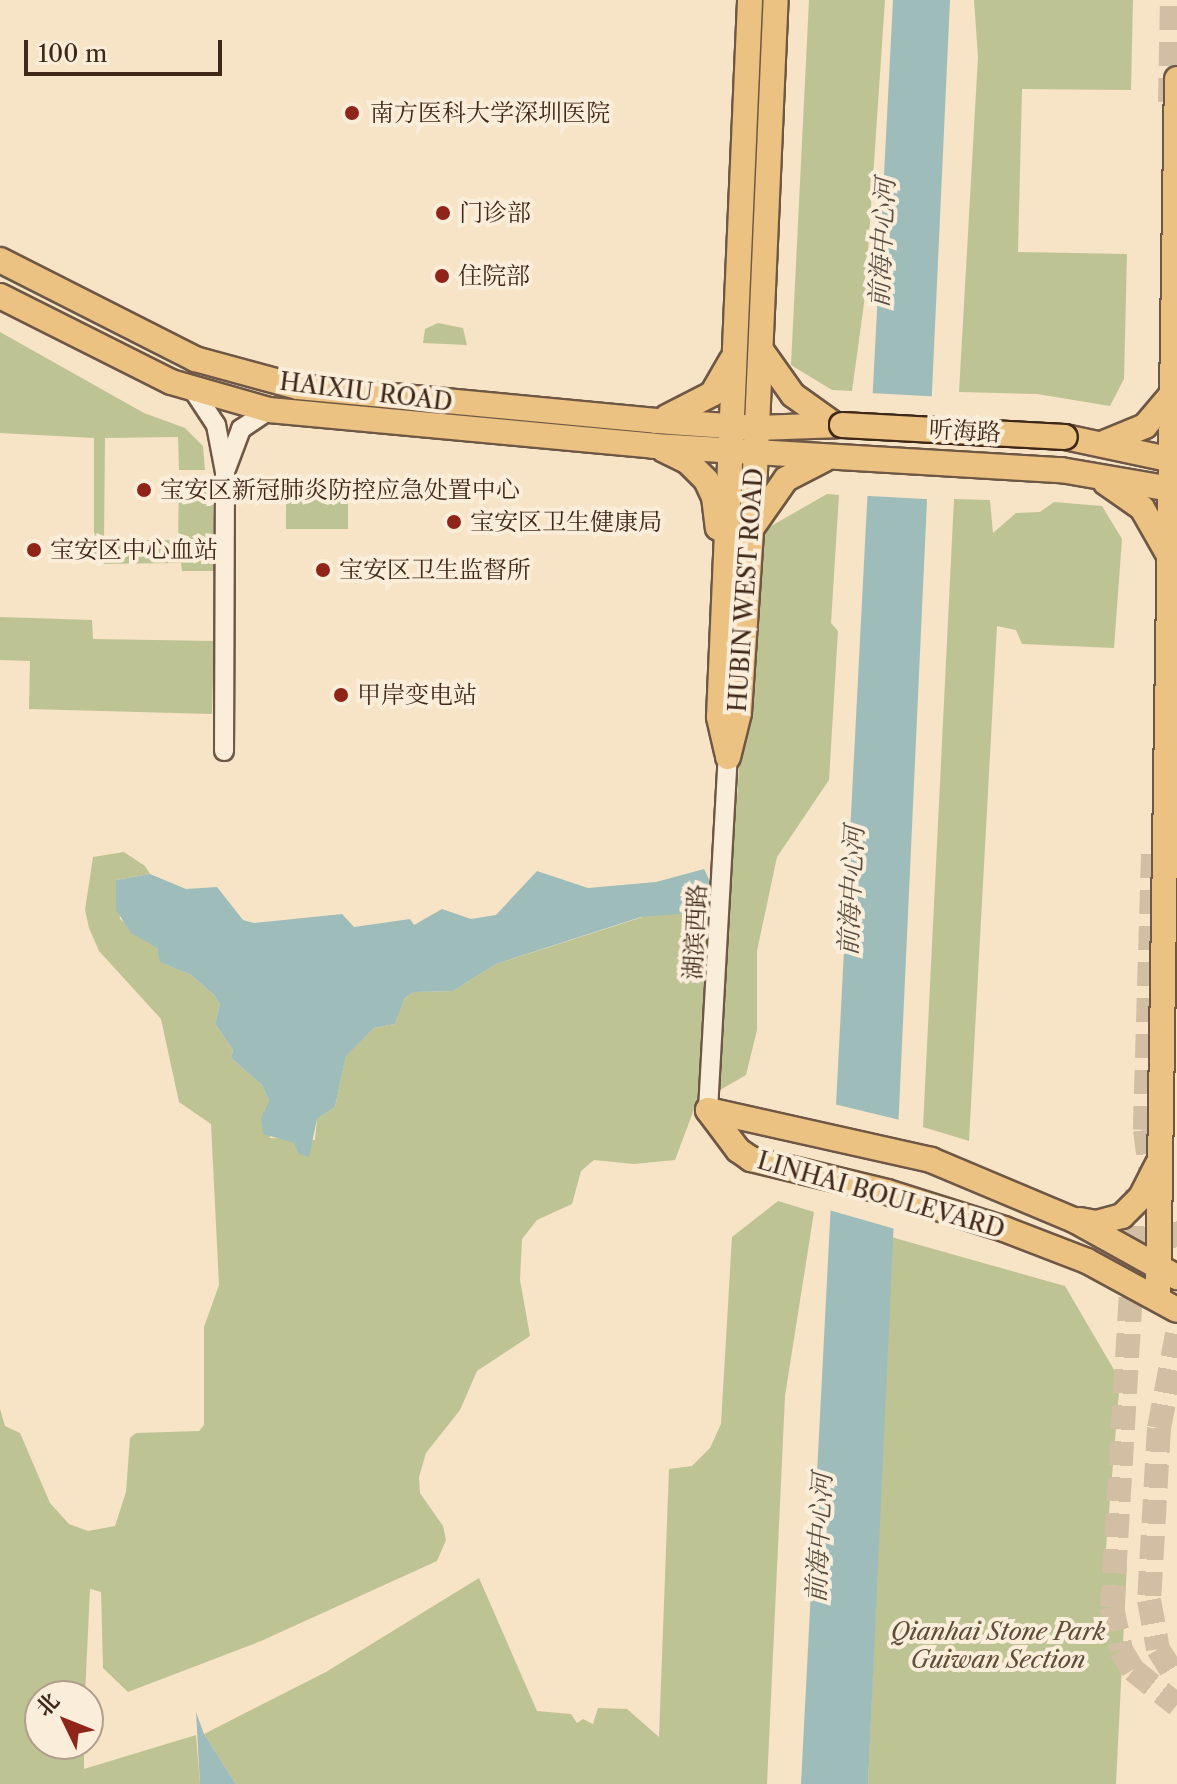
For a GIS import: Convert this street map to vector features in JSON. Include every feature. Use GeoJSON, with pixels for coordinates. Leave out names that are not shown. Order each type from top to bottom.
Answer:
{"type":"FeatureCollection","features":[{"type":"Feature","properties":{"kind":"main road","name":"HUBIN WEST ROAD"},"geometry":{"type":"LineString","coordinates":[[728,757],[739,713],[751,532],[736,351],[750,0]]}},
{"type":"Feature","properties":{"kind":"main road","name":"HUBIN WEST ROAD"},"geometry":{"type":"LineString","coordinates":[[728,757],[719,717],[725,610],[745,439],[761,350],[776,0]]}},
{"type":"Feature","properties":{"kind":"main road"},"geometry":{"type":"LineString","coordinates":[[1167,1304],[1161,1159],[1170,560],[1174,489],[1172,394],[1177,79]]}},
{"type":"Feature","properties":{"kind":"main road","name":"HAIXIU ROAD"},"geometry":{"type":"LineString","coordinates":[[0,260],[167,346],[243,375],[353,394],[644,420],[745,439]]}},
{"type":"Feature","properties":{"kind":"main road","name":"HAIXIU ROAD"},"geometry":{"type":"LineString","coordinates":[[0,296],[193,390],[269,410],[654,446],[745,439]]}},
{"type":"Feature","properties":{"kind":"main road"},"geometry":{"type":"LineString","coordinates":[[761,350],[793,395],[838,425]]}},
{"type":"Feature","properties":{"kind":"main road"},"geometry":{"type":"LineString","coordinates":[[628,444],[640,434],[644,420],[689,410],[712,394],[736,351]]}},
{"type":"Feature","properties":{"kind":"main road"},"geometry":{"type":"LineString","coordinates":[[1095,442],[1138,431],[1172,394]]}},
{"type":"Feature","properties":{"kind":"main road","name":"听海路"},"geometry":{"type":"LineString","coordinates":[[745,439],[838,425],[1065,437],[1174,460]]}},
{"type":"Feature","properties":{"kind":"main road","name":"听海路"},"geometry":{"type":"LineString","coordinates":[[745,439],[834,460],[1061,470],[1174,489]]}},
{"type":"Feature","properties":{"kind":"main road"},"geometry":{"type":"LineString","coordinates":[[654,446],[698,470],[714,497],[725,610]]}},
{"type":"Feature","properties":{"kind":"main road"},"geometry":{"type":"LineString","coordinates":[[751,532],[786,479],[834,460]]}},
{"type":"Feature","properties":{"kind":"main road"},"geometry":{"type":"LineString","coordinates":[[1093,477],[1142,508],[1170,560]]}},
{"type":"Feature","properties":{"kind":"main road","name":"LINHAI BOULEVARD"},"geometry":{"type":"LineString","coordinates":[[708,1110],[897,1150],[1018,1194],[1074,1220],[1168,1272]]}},
{"type":"Feature","properties":{"kind":"main road","name":"LINHAI BOULEVARD"},"geometry":{"type":"LineString","coordinates":[[708,1110],[738,1150],[778,1167],[887,1192],[1004,1229],[1087,1261],[1167,1304]]}},
{"type":"Feature","properties":{"kind":"main road"},"geometry":{"type":"LineString","coordinates":[[1074,1220],[1096,1223],[1122,1216],[1141,1197],[1161,1159]]}},
{"type":"Feature","properties":{"kind":"street"},"geometry":{"type":"LineString","coordinates":[[193,390],[216,425],[225,472],[224,751]]}},
{"type":"Feature","properties":{"kind":"street"},"geometry":{"type":"LineString","coordinates":[[225,472],[241,429],[269,410]]}},
{"type":"Feature","properties":{"kind":"street","name":"湖滨西路"},"geometry":{"type":"LineString","coordinates":[[708,1110],[728,757]]}},
{"type":"Feature","properties":{"kind":"green space"},"geometry":{"type":"Polygon","coordinates":[[[809,0],[885,0],[865,296],[852,391],[832,390],[791,365],[809,0]]]}},
{"type":"Feature","properties":{"kind":"green space"},"geometry":{"type":"Polygon","coordinates":[[[974,0],[1133,0],[1131,90],[1022,89],[1018,252],[1127,254],[1124,379],[1110,406],[1037,394],[959,392],[978,57],[974,0]]]}},
{"type":"Feature","properties":{"kind":"green space"},"geometry":{"type":"Polygon","coordinates":[[[438,323],[463,328],[467,345],[423,343],[425,329],[438,323]]]}},
{"type":"Feature","properties":{"kind":"green space"},"geometry":{"type":"Polygon","coordinates":[[[0,332],[144,413],[185,428],[203,446],[205,470],[179,470],[178,437],[105,438],[104,540],[178,540],[179,483],[212,483],[217,571],[182,571],[181,563],[94,564],[94,438],[0,433],[0,332]]]}},
{"type":"Feature","properties":{"kind":"green space"},"geometry":{"type":"Polygon","coordinates":[[[286,493],[348,493],[348,529],[286,529],[286,493]]]}},
{"type":"Feature","properties":{"kind":"green space"},"geometry":{"type":"Polygon","coordinates":[[[827,494],[839,495],[831,623],[838,631],[829,780],[777,857],[757,951],[757,1030],[746,1075],[696,1104],[675,1160],[634,1164],[594,1160],[581,1171],[572,1204],[537,1220],[522,1239],[520,1280],[530,1336],[477,1371],[460,1410],[426,1453],[419,1477],[420,1493],[443,1526],[446,1540],[437,1561],[261,1641],[128,1692],[103,1668],[101,1592],[90,1589],[86,1680],[24,1680],[24,1760],[84,1760],[84,1769],[196,1735],[200,1784],[0,1784],[0,1409],[5,1426],[20,1433],[50,1503],[69,1524],[88,1531],[115,1526],[126,1492],[130,1438],[136,1433],[199,1431],[204,1425],[204,1327],[219,1285],[211,1124],[179,1102],[161,1019],[99,951],[85,910],[93,857],[124,852],[145,866],[150,874],[116,880],[120,919],[157,948],[161,962],[191,975],[220,1004],[215,1024],[233,1050],[231,1058],[262,1085],[269,1101],[270,1138],[315,1140],[317,1119],[335,1107],[346,1055],[374,1028],[395,1024],[405,998],[414,992],[453,991],[496,964],[655,913],[692,913],[716,894],[711,875],[714,831],[737,799],[754,543],[766,529],[827,494]]]}},
{"type":"Feature","properties":{"kind":"green space"},"geometry":{"type":"Polygon","coordinates":[[[954,499],[990,500],[993,533],[1016,513],[1040,512],[1054,502],[1102,506],[1122,539],[1114,648],[1022,644],[1016,630],[997,626],[969,1141],[923,1127],[954,499]]]}},
{"type":"Feature","properties":{"kind":"green space"},"geometry":{"type":"Polygon","coordinates":[[[0,617],[92,620],[93,639],[214,641],[212,714],[29,709],[30,661],[0,660],[0,617]]]}},
{"type":"Feature","properties":{"kind":"green space"},"geometry":{"type":"Polygon","coordinates":[[[778,1201],[814,1212],[785,1396],[767,1784],[236,1784],[204,1734],[326,1672],[479,1578],[537,1711],[571,1714],[577,1723],[583,1719],[593,1724],[598,1708],[627,1709],[659,1737],[669,1469],[692,1466],[710,1448],[721,1424],[732,1237],[778,1201]]]}},
{"type":"Feature","properties":{"kind":"green space","name":"Qianhai Stone Park Guiwan Section"},"geometry":{"type":"Polygon","coordinates":[[[891,1237],[1065,1286],[1120,1380],[1105,1560],[1127,1563],[1116,1784],[868,1784],[891,1237]]]}},
{"type":"Feature","properties":{"kind":"water","name":"前海中心河"},"geometry":{"type":"Polygon","coordinates":[[[893,0],[950,0],[868,1784],[801,1784],[893,0]]]}},
{"type":"Feature","properties":{"kind":"water"},"geometry":{"type":"Polygon","coordinates":[[[704,869],[716,894],[692,913],[641,917],[496,964],[453,991],[414,992],[405,998],[395,1024],[374,1028],[346,1056],[335,1107],[317,1119],[309,1157],[299,1154],[294,1143],[263,1134],[261,1118],[269,1101],[262,1085],[231,1058],[233,1050],[215,1024],[220,1004],[213,994],[191,975],[160,962],[157,948],[131,933],[116,910],[116,880],[150,874],[186,889],[217,887],[243,920],[254,923],[342,914],[354,927],[410,919],[414,925],[442,909],[471,919],[496,915],[537,871],[588,888],[656,882],[704,869]]]}},
{"type":"Feature","properties":{"kind":"water"},"geometry":{"type":"Polygon","coordinates":[[[196,1712],[204,1734],[236,1784],[200,1784],[196,1712]]]}},
{"type":"Feature","properties":{"kind":"pier"},"geometry":{"type":"Polygon","coordinates":[[[870,393],[935,396],[930,499],[865,496],[870,393]]]}},
{"type":"Feature","properties":{"kind":"pier"},"geometry":{"type":"Polygon","coordinates":[[[834,1104],[900,1120],[895,1229],[829,1210],[834,1104]]]}},
{"type":"Feature","properties":{"kind":"tunnel"},"geometry":{"type":"LineString","coordinates":[[1170,102],[1172,0]]}},
{"type":"Feature","properties":{"kind":"tunnel"},"geometry":{"type":"LineString","coordinates":[[1153,854],[1145,1130],[1153,1192],[1177,1248]]}},
{"type":"Feature","properties":{"kind":"tunnel"},"geometry":{"type":"LineString","coordinates":[[1137,1190],[1112,1607],[1121,1650],[1133,1670],[1177,1705]]}},
{"type":"Feature","properties":{"kind":"tunnel"},"geometry":{"type":"LineString","coordinates":[[1177,1334],[1159,1428],[1149,1600],[1158,1649],[1177,1679]]}},
{"type":"Feature","properties":{"kind":"place","name":"南方医科大学深圳医院"},"geometry":{"type":"Point","coordinates":[352,113]}},
{"type":"Feature","properties":{"kind":"place","name":"门诊部"},"geometry":{"type":"Point","coordinates":[443,213]}},
{"type":"Feature","properties":{"kind":"place","name":"住院部"},"geometry":{"type":"Point","coordinates":[442,276]}},
{"type":"Feature","properties":{"kind":"place","name":"宝安区新冠肺炎防控应急处置中心"},"geometry":{"type":"Point","coordinates":[144,490]}},
{"type":"Feature","properties":{"kind":"place","name":"宝安区卫生健康局"},"geometry":{"type":"Point","coordinates":[454,522]}},
{"type":"Feature","properties":{"kind":"place","name":"宝安区中心血站"},"geometry":{"type":"Point","coordinates":[34,550]}},
{"type":"Feature","properties":{"kind":"place","name":"宝安区卫生监督所"},"geometry":{"type":"Point","coordinates":[323,570]}},
{"type":"Feature","properties":{"kind":"place","name":"甲岸变电站"},"geometry":{"type":"Point","coordinates":[341,695]}}]}
